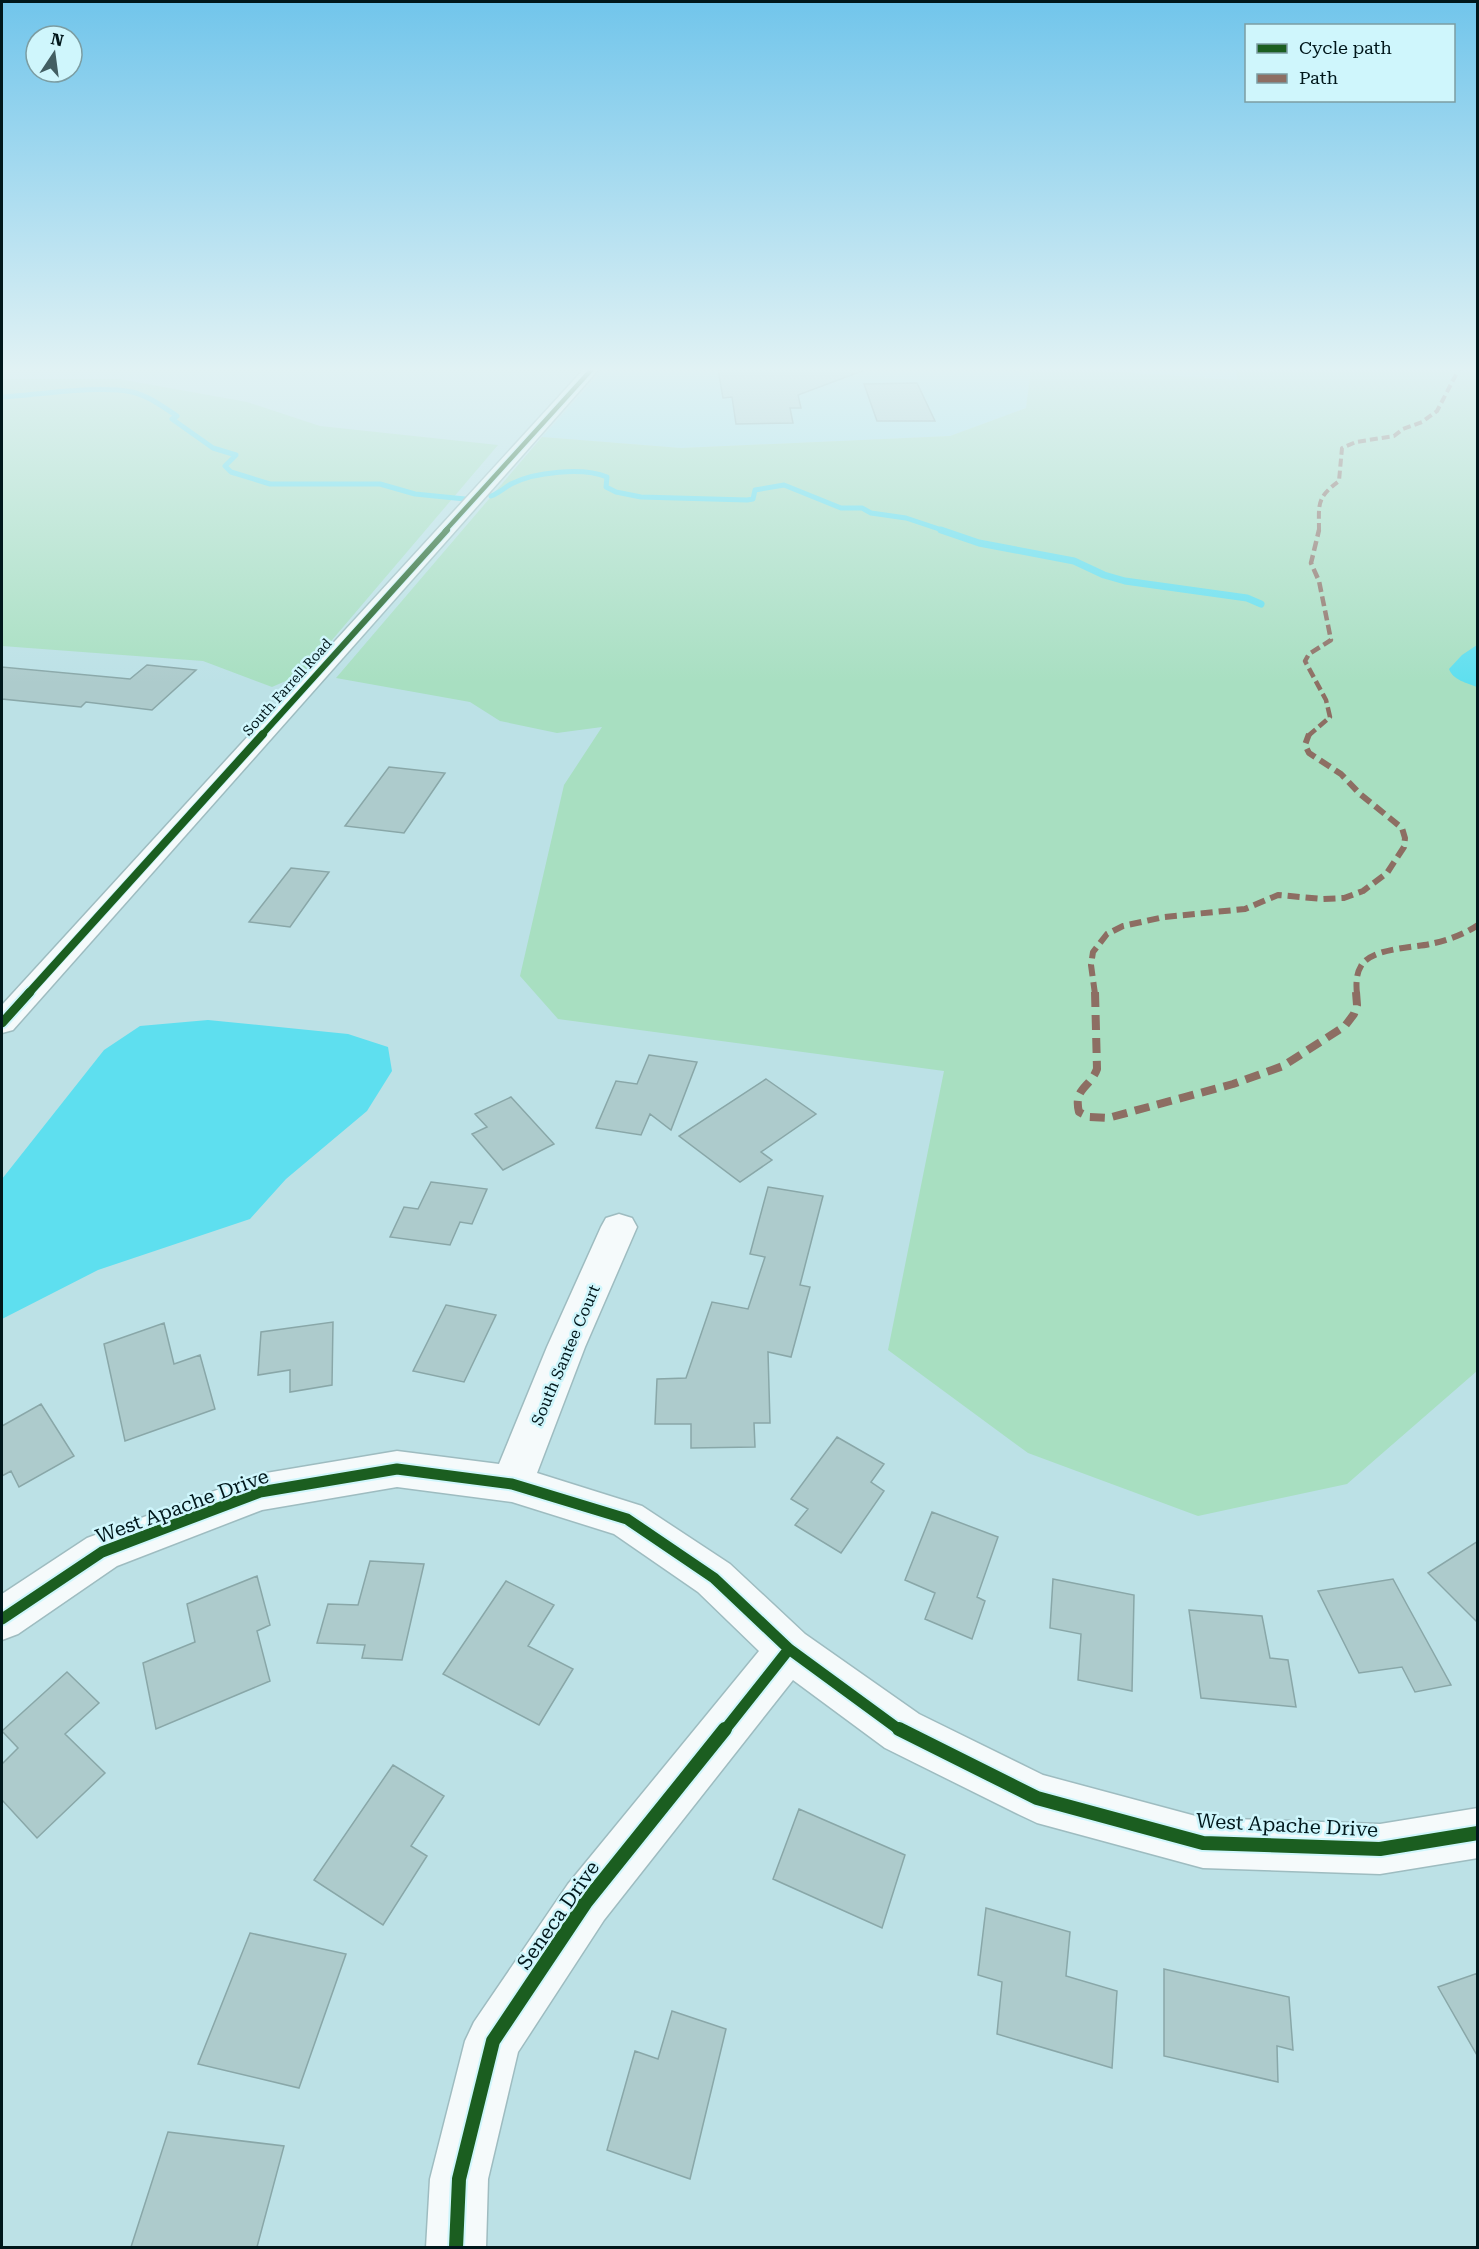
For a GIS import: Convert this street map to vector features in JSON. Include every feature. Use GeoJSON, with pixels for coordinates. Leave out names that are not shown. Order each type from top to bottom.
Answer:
{"type":"FeatureCollection","features":[{"type":"Feature","properties":{"kind":"street","name":"South Farrell Road"},"geometry":{"type":"LineString","coordinates":[[2,1023],[497,474]]}},
{"type":"Feature","properties":{"kind":"street","name":"South Santee Court"},"geometry":{"type":"LineString","coordinates":[[512,1484],[566,1347],[619,1227]]}},
{"type":"Feature","properties":{"kind":"street","name":"West Apache Drive"},"geometry":{"type":"LineString","coordinates":[[2,1619],[102,1552],[260,1492],[397,1469],[512,1484],[627,1520],[714,1578],[789,1649],[902,1731],[1037,1798],[1203,1843],[1380,1849],[1478,1833]]}},
{"type":"Feature","properties":{"kind":"street","name":"Seneca Drive"},"geometry":{"type":"LineString","coordinates":[[456,2247],[459,2179],[493,2041],[586,1902],[789,1649]]}},
{"type":"Feature","properties":{"kind":"green space"},"geometry":{"type":"Polygon","coordinates":[[[2,474],[473,474],[304,673],[272,687],[203,661],[2,646],[2,474]]]}},
{"type":"Feature","properties":{"kind":"green space"},"geometry":{"type":"Polygon","coordinates":[[[510,474],[1477,474],[1477,1371],[1347,1484],[1198,1516],[1028,1453],[888,1350],[944,1071],[558,1019],[520,976],[564,785],[602,727],[557,733],[500,721],[470,702],[336,678],[510,474]]]}},
{"type":"Feature","properties":{"kind":"water"},"geometry":{"type":"Polygon","coordinates":[[[1477,645],[1477,687],[1457,678],[1449,669],[1462,655],[1477,645]]]}},
{"type":"Feature","properties":{"kind":"water"},"geometry":{"type":"Polygon","coordinates":[[[208,1020],[348,1034],[388,1047],[392,1071],[367,1111],[286,1179],[250,1219],[98,1270],[2,1319],[2,1179],[104,1050],[140,1026],[208,1020]]]}},
{"type":"Feature","properties":{"kind":"building"},"geometry":{"type":"Polygon","coordinates":[[[147,665],[196,670],[152,710],[86,702],[81,707],[2,699],[2,667],[130,679],[147,665]]]}},
{"type":"Feature","properties":{"kind":"building"},"geometry":{"type":"Polygon","coordinates":[[[389,767],[445,773],[404,833],[345,826],[389,767]]]}},
{"type":"Feature","properties":{"kind":"building"},"geometry":{"type":"Polygon","coordinates":[[[291,868],[329,872],[290,927],[249,922],[291,868]]]}},
{"type":"Feature","properties":{"kind":"building"},"geometry":{"type":"Polygon","coordinates":[[[649,1055],[697,1062],[671,1130],[650,1114],[641,1135],[596,1128],[616,1081],[637,1084],[649,1055]]]}},
{"type":"Feature","properties":{"kind":"building"},"geometry":{"type":"Polygon","coordinates":[[[766,1079],[816,1114],[761,1152],[772,1160],[740,1182],[679,1136],[766,1079]]]}},
{"type":"Feature","properties":{"kind":"building"},"geometry":{"type":"Polygon","coordinates":[[[511,1097],[554,1144],[503,1170],[472,1134],[487,1127],[475,1114],[511,1097]]]}},
{"type":"Feature","properties":{"kind":"building"},"geometry":{"type":"Polygon","coordinates":[[[431,1182],[487,1189],[472,1224],[460,1222],[450,1245],[390,1237],[404,1207],[418,1209],[431,1182]]]}},
{"type":"Feature","properties":{"kind":"building"},"geometry":{"type":"Polygon","coordinates":[[[768,1187],[823,1196],[800,1285],[810,1287],[791,1357],[768,1352],[770,1423],[754,1423],[755,1447],[691,1448],[691,1424],[655,1424],[657,1379],[686,1378],[712,1302],[748,1309],[765,1257],[750,1254],[768,1187]]]}},
{"type":"Feature","properties":{"kind":"building"},"geometry":{"type":"Polygon","coordinates":[[[446,1305],[496,1315],[464,1382],[413,1371],[446,1305]]]}},
{"type":"Feature","properties":{"kind":"building"},"geometry":{"type":"Polygon","coordinates":[[[333,1322],[332,1385],[290,1392],[290,1370],[258,1375],[261,1332],[333,1322]]]}},
{"type":"Feature","properties":{"kind":"building"},"geometry":{"type":"Polygon","coordinates":[[[164,1323],[174,1364],[200,1355],[215,1409],[125,1441],[104,1344],[164,1323]]]}},
{"type":"Feature","properties":{"kind":"building"},"geometry":{"type":"Polygon","coordinates":[[[41,1404],[74,1456],[19,1487],[11,1471],[2,1476],[2,1426],[41,1404]]]}},
{"type":"Feature","properties":{"kind":"building"},"geometry":{"type":"Polygon","coordinates":[[[837,1437],[884,1464],[871,1482],[884,1491],[841,1553],[795,1525],[808,1509],[791,1499],[837,1437]]]}},
{"type":"Feature","properties":{"kind":"building"},"geometry":{"type":"Polygon","coordinates":[[[932,1512],[998,1537],[977,1597],[985,1601],[972,1639],[925,1619],[935,1593],[905,1580],[932,1512]]]}},
{"type":"Feature","properties":{"kind":"building"},"geometry":{"type":"Polygon","coordinates":[[[1478,1541],[1478,1623],[1428,1573],[1478,1541]]]}},
{"type":"Feature","properties":{"kind":"building"},"geometry":{"type":"Polygon","coordinates":[[[370,1561],[424,1564],[402,1660],[362,1658],[365,1645],[317,1643],[328,1604],[358,1605],[370,1561]]]}},
{"type":"Feature","properties":{"kind":"building"},"geometry":{"type":"Polygon","coordinates":[[[257,1576],[270,1625],[257,1631],[270,1681],[156,1729],[143,1663],[195,1642],[187,1604],[257,1576]]]}},
{"type":"Feature","properties":{"kind":"building"},"geometry":{"type":"Polygon","coordinates":[[[1053,1579],[1134,1595],[1132,1691],[1078,1680],[1081,1634],[1050,1628],[1053,1579]]]}},
{"type":"Feature","properties":{"kind":"building"},"geometry":{"type":"Polygon","coordinates":[[[1393,1579],[1451,1685],[1415,1692],[1402,1667],[1359,1673],[1318,1591],[1393,1579]]]}},
{"type":"Feature","properties":{"kind":"building"},"geometry":{"type":"Polygon","coordinates":[[[506,1581],[554,1605],[528,1646],[573,1669],[539,1725],[443,1674],[506,1581]]]}},
{"type":"Feature","properties":{"kind":"building"},"geometry":{"type":"Polygon","coordinates":[[[1189,1610],[1262,1616],[1270,1658],[1288,1660],[1296,1707],[1201,1698],[1189,1610]]]}},
{"type":"Feature","properties":{"kind":"building"},"geometry":{"type":"Polygon","coordinates":[[[67,1672],[99,1703],[65,1734],[105,1773],[37,1838],[2,1800],[2,1764],[18,1748],[2,1731],[67,1672]]]}},
{"type":"Feature","properties":{"kind":"building"},"geometry":{"type":"Polygon","coordinates":[[[393,1765],[444,1796],[411,1846],[427,1856],[383,1925],[314,1880],[393,1765]]]}},
{"type":"Feature","properties":{"kind":"building"},"geometry":{"type":"Polygon","coordinates":[[[799,1809],[905,1855],[882,1928],[773,1879],[799,1809]]]}},
{"type":"Feature","properties":{"kind":"building"},"geometry":{"type":"Polygon","coordinates":[[[986,1908],[1070,1932],[1066,1976],[1117,1991],[1112,2068],[997,2034],[1002,1982],[978,1975],[986,1908]]]}},
{"type":"Feature","properties":{"kind":"building"},"geometry":{"type":"Polygon","coordinates":[[[250,1933],[346,1954],[299,2088],[198,2064],[250,1933]]]}},
{"type":"Feature","properties":{"kind":"building"},"geometry":{"type":"Polygon","coordinates":[[[1164,1969],[1289,1997],[1293,2050],[1277,2046],[1278,2082],[1164,2056],[1164,1969]]]}},
{"type":"Feature","properties":{"kind":"building"},"geometry":{"type":"Polygon","coordinates":[[[1478,1973],[1478,2057],[1438,1987],[1478,1973]]]}},
{"type":"Feature","properties":{"kind":"building"},"geometry":{"type":"Polygon","coordinates":[[[672,2011],[726,2029],[690,2179],[607,2150],[635,2051],[658,2059],[672,2011]]]}},
{"type":"Feature","properties":{"kind":"building"},"geometry":{"type":"Polygon","coordinates":[[[168,2132],[284,2146],[257,2247],[131,2247],[168,2132]]]}},
{"type":"Feature","properties":{"kind":"waterway"},"geometry":{"type":"LineString","coordinates":[[237,474],[270,484],[380,484],[415,494],[465,499]]}},
{"type":"Feature","properties":{"kind":"waterway"},"geometry":{"type":"LineString","coordinates":[[491,496],[511,484],[545,474]]}},
{"type":"Feature","properties":{"kind":"waterway"},"geometry":{"type":"LineString","coordinates":[[597,474],[607,477],[606,487],[616,492],[641,497],[747,500],[753,499],[755,490],[784,485],[841,508],[862,508],[871,513],[906,518],[945,531]]}},
{"type":"Feature","properties":{"kind":"waterway"},"geometry":{"type":"LineString","coordinates":[[941,530],[979,543],[1074,561],[1104,575],[1125,581],[1247,598],[1261,604]]}},
{"type":"Feature","properties":{"kind":"marked path"},"geometry":{"type":"LineString","coordinates":[[1340,474],[1339,481],[1324,492],[1319,501],[1319,534],[1311,563],[1319,581],[1331,640],[1306,656],[1305,661],[1306,668],[1326,700],[1330,717],[1309,734],[1305,745],[1309,753],[1341,774],[1360,794],[1402,828],[1405,838],[1403,852],[1380,880],[1363,891],[1344,898],[1323,899],[1278,895],[1245,909],[1142,920],[1107,934],[1095,947],[1091,958],[1096,996],[1097,1066],[1092,1080],[1078,1094],[1079,1112],[1089,1117],[1108,1118],[1233,1084],[1283,1066],[1345,1026],[1354,1014],[1357,1005],[1356,982],[1361,965],[1372,956],[1387,951],[1432,944],[1471,930],[1478,925]]}},
{"type":"Feature","properties":{"kind":"cycle path"},"geometry":{"type":"LineString","coordinates":[[2,1023],[497,474]]}},
{"type":"Feature","properties":{"kind":"cycle path"},"geometry":{"type":"LineString","coordinates":[[2,1619],[102,1552],[260,1492],[397,1469],[512,1484],[627,1519],[714,1578],[789,1649],[902,1731],[1037,1798],[1203,1843],[1380,1849],[1478,1833]]}},
{"type":"Feature","properties":{"kind":"cycle path"},"geometry":{"type":"LineString","coordinates":[[456,2248],[459,2179],[493,2041],[586,1902],[789,1649]]}}]}
